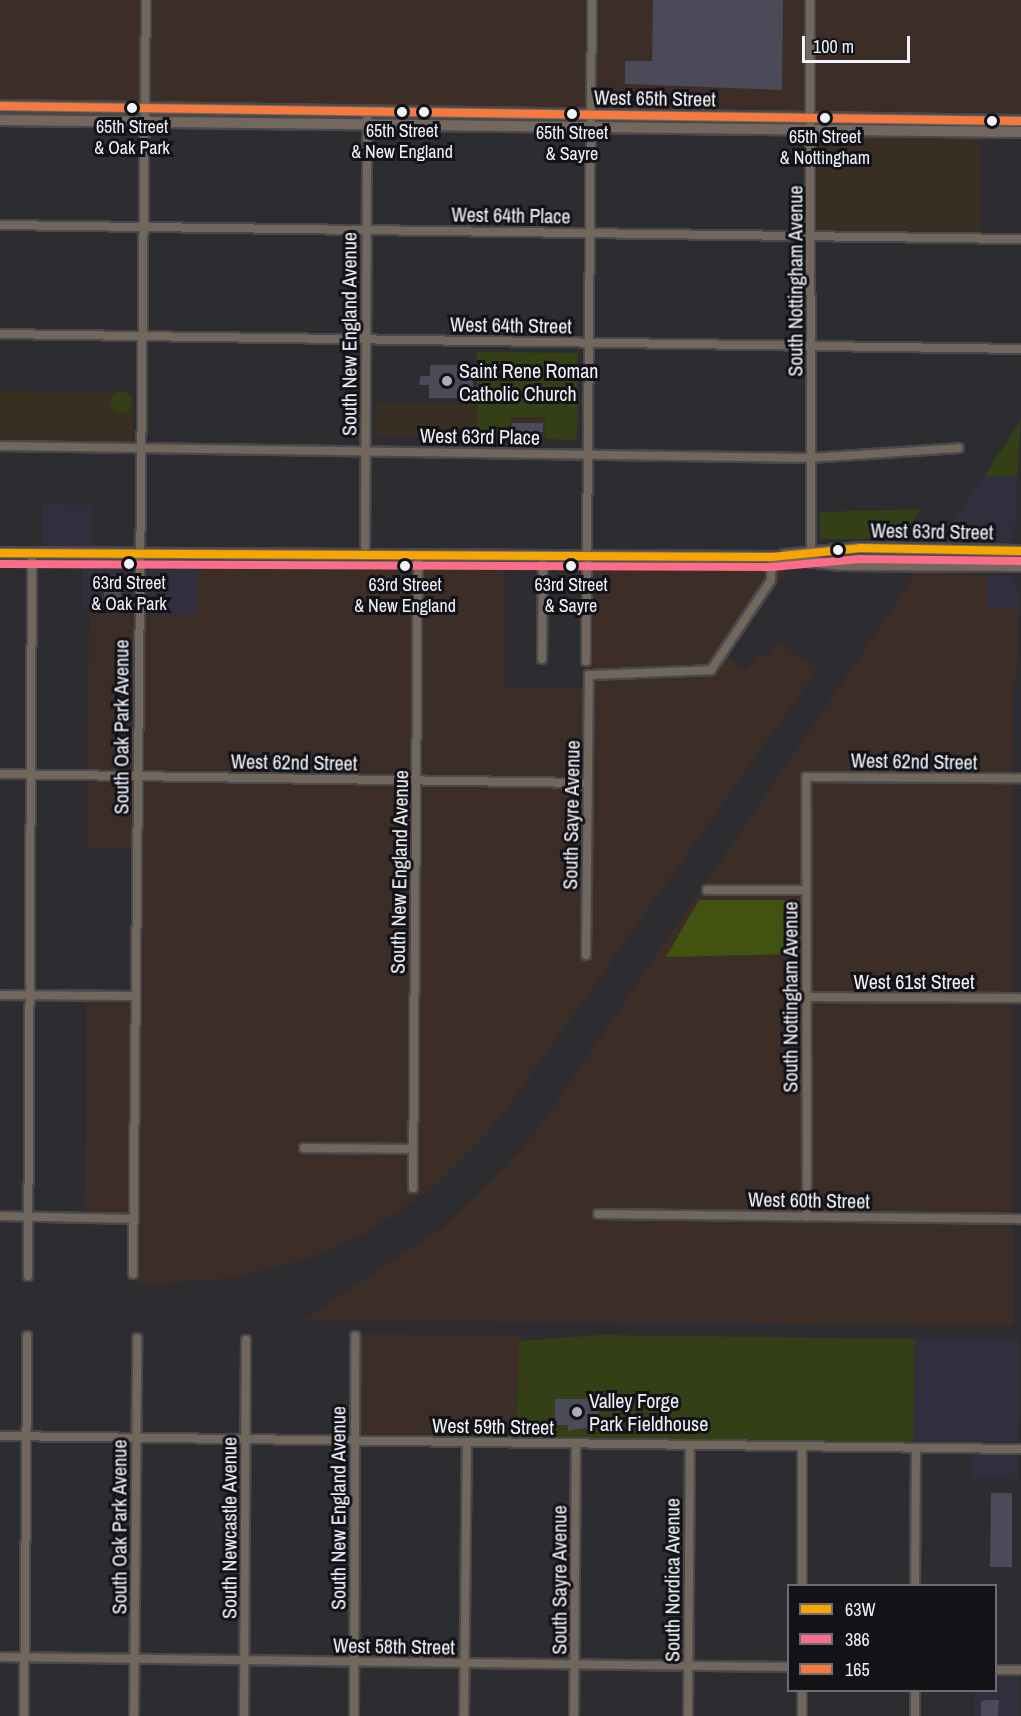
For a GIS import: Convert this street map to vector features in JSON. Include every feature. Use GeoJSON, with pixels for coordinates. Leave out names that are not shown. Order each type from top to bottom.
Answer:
{"type":"FeatureCollection","features":[{"type":"Feature","properties":{"kind":"street","name":"South Oak Park Avenue"},"geometry":{"type":"LineString","coordinates":[[133,1274],[146,0]]}},
{"type":"Feature","properties":{"kind":"street"},"geometry":{"type":"LineString","coordinates":[[586,661],[592,0]]}},
{"type":"Feature","properties":{"kind":"street","name":"South Nottingham Avenue"},"geometry":{"type":"LineString","coordinates":[[810,0],[811,557]]}},
{"type":"Feature","properties":{"kind":"street","name":"West 65th Street"},"geometry":{"type":"LineString","coordinates":[[0,106],[591,115],[1021,132]]}},
{"type":"Feature","properties":{"kind":"street","name":"South New England Avenue"},"geometry":{"type":"LineString","coordinates":[[365,556],[368,112]]}},
{"type":"Feature","properties":{"kind":"street","name":"West 65th Street"},"geometry":{"type":"LineString","coordinates":[[0,120],[591,127],[1021,121]]}},
{"type":"Feature","properties":{"kind":"street","name":"West 64th Place"},"geometry":{"type":"LineString","coordinates":[[0,225],[1021,239]]}},
{"type":"Feature","properties":{"kind":"street","name":"West 64th Street"},"geometry":{"type":"LineString","coordinates":[[0,334],[1021,349]]}},
{"type":"Feature","properties":{"kind":"street","name":"West 63rd Place"},"geometry":{"type":"LineString","coordinates":[[0,446],[810,458],[959,447]]}},
{"type":"Feature","properties":{"kind":"street","name":"West 63rd Street"},"geometry":{"type":"LineString","coordinates":[[0,553],[140,556],[811,557],[1021,551]]}},
{"type":"Feature","properties":{"kind":"street"},"geometry":{"type":"LineString","coordinates":[[28,1276],[32,554]]}},
{"type":"Feature","properties":{"kind":"street","name":"South New England Avenue"},"geometry":{"type":"LineString","coordinates":[[413,1188],[418,556]]}},
{"type":"Feature","properties":{"kind":"street"},"geometry":{"type":"LineString","coordinates":[[542,659],[543,557]]}},
{"type":"Feature","properties":{"kind":"street","name":"South Sayre Avenue"},"geometry":{"type":"LineString","coordinates":[[586,955],[589,675],[711,670],[771,580],[772,557]]}},
{"type":"Feature","properties":{"kind":"street","name":"West 63rd Street"},"geometry":{"type":"LineString","coordinates":[[811,557],[1021,566]]}},
{"type":"Feature","properties":{"kind":"street","name":"West 62nd Street"},"geometry":{"type":"LineString","coordinates":[[0,774],[587,783]]}},
{"type":"Feature","properties":{"kind":"street","name":"South Nottingham Avenue"},"geometry":{"type":"LineString","coordinates":[[806,777],[807,1216]]}},
{"type":"Feature","properties":{"kind":"street","name":"West 62nd Street"},"geometry":{"type":"LineString","coordinates":[[806,777],[1021,778]]}},
{"type":"Feature","properties":{"kind":"street"},"geometry":{"type":"LineString","coordinates":[[707,890],[806,891]]}},
{"type":"Feature","properties":{"kind":"street"},"geometry":{"type":"LineString","coordinates":[[0,995],[136,996]]}},
{"type":"Feature","properties":{"kind":"street","name":"West 61st Street"},"geometry":{"type":"LineString","coordinates":[[806,997],[1021,999]]}},
{"type":"Feature","properties":{"kind":"street"},"geometry":{"type":"LineString","coordinates":[[304,1148],[413,1149]]}},
{"type":"Feature","properties":{"kind":"street","name":"West 60th Street"},"geometry":{"type":"LineString","coordinates":[[598,1214],[1021,1219]]}},
{"type":"Feature","properties":{"kind":"street"},"geometry":{"type":"LineString","coordinates":[[0,1216],[134,1218]]}},
{"type":"Feature","properties":{"kind":"street"},"geometry":{"type":"LineString","coordinates":[[24,1716],[27,1336]]}},
{"type":"Feature","properties":{"kind":"street","name":"South New England Avenue"},"geometry":{"type":"LineString","coordinates":[[354,1716],[355,1336]]}},
{"type":"Feature","properties":{"kind":"street","name":"South Oak Park Avenue"},"geometry":{"type":"LineString","coordinates":[[134,1716],[137,1338]]}},
{"type":"Feature","properties":{"kind":"street","name":"South Newcastle Avenue"},"geometry":{"type":"LineString","coordinates":[[244,1716],[246,1340]]}},
{"type":"Feature","properties":{"kind":"street","name":"West 59th Street"},"geometry":{"type":"LineString","coordinates":[[0,1436],[1021,1449]]}},
{"type":"Feature","properties":{"kind":"street"},"geometry":{"type":"LineString","coordinates":[[464,1716],[467,1442]]}},
{"type":"Feature","properties":{"kind":"street","name":"South Sayre Avenue"},"geometry":{"type":"LineString","coordinates":[[574,1716],[576,1443]]}},
{"type":"Feature","properties":{"kind":"street","name":"South Nordica Avenue"},"geometry":{"type":"LineString","coordinates":[[688,1716],[690,1445]]}},
{"type":"Feature","properties":{"kind":"street"},"geometry":{"type":"LineString","coordinates":[[802,1446],[802,1584]]}},
{"type":"Feature","properties":{"kind":"street"},"geometry":{"type":"LineString","coordinates":[[915,1584],[916,1448]]}},
{"type":"Feature","properties":{"kind":"street","name":"West 58th Street"},"geometry":{"type":"LineString","coordinates":[[0,1657],[787,1667]]}},
{"type":"Feature","properties":{"kind":"street"},"geometry":{"type":"LineString","coordinates":[[997,1670],[1021,1670]]}},
{"type":"Feature","properties":{"kind":"street"},"geometry":{"type":"LineString","coordinates":[[802,1692],[802,1716]]}},
{"type":"Feature","properties":{"kind":"street"},"geometry":{"type":"LineString","coordinates":[[915,1692],[915,1716]]}},
{"type":"Feature","properties":{"kind":"shaded area"},"geometry":{"type":"Polygon","coordinates":[[[0,0],[1021,0],[1021,113],[0,101],[0,0]]]}},
{"type":"Feature","properties":{"kind":"shaded area"},"geometry":{"type":"Polygon","coordinates":[[[817,133],[980,135],[980,234],[817,233],[817,133]]]}},
{"type":"Feature","properties":{"kind":"shaded area"},"geometry":{"type":"Polygon","coordinates":[[[477,352],[578,353],[577,440],[376,436],[376,403],[477,404],[477,352]]]}},
{"type":"Feature","properties":{"kind":"shaded area"},"geometry":{"type":"Polygon","coordinates":[[[0,390],[133,392],[133,443],[0,441],[0,390]]]}},
{"type":"Feature","properties":{"kind":"shaded area"},"geometry":{"type":"Polygon","coordinates":[[[984,476],[1017,476],[1015,530],[1010,541],[937,544],[984,476]]]}},
{"type":"Feature","properties":{"kind":"shaded area"},"geometry":{"type":"Polygon","coordinates":[[[42,504],[93,505],[91,547],[42,547],[42,504]]]}},
{"type":"Feature","properties":{"kind":"shaded area"},"geometry":{"type":"Polygon","coordinates":[[[82,564],[133,567],[134,610],[82,609],[82,564]]]}},
{"type":"Feature","properties":{"kind":"shaded area"},"geometry":{"type":"Polygon","coordinates":[[[153,564],[198,565],[197,615],[145,615],[144,572],[153,564]]]}},
{"type":"Feature","properties":{"kind":"shaded area"},"geometry":{"type":"Polygon","coordinates":[[[504,564],[504,687],[585,688],[585,564],[789,568],[727,657],[747,670],[758,654],[767,655],[778,642],[818,669],[514,1099],[488,1133],[433,1188],[363,1235],[310,1258],[235,1278],[138,1285],[145,615],[197,615],[198,565],[504,564]]]}},
{"type":"Feature","properties":{"kind":"shaded area"},"geometry":{"type":"Polygon","coordinates":[[[918,571],[987,575],[988,609],[1019,609],[1017,682],[1012,682],[1014,1326],[304,1320],[443,1227],[505,1168],[539,1127],[918,571]]]}},
{"type":"Feature","properties":{"kind":"shaded area"},"geometry":{"type":"Polygon","coordinates":[[[987,575],[1012,577],[1019,592],[1019,609],[988,609],[987,575]]]}},
{"type":"Feature","properties":{"kind":"shaded area"},"geometry":{"type":"Polygon","coordinates":[[[89,609],[134,610],[131,849],[87,848],[89,609]]]}},
{"type":"Feature","properties":{"kind":"shaded area"},"geometry":{"type":"Polygon","coordinates":[[[86,997],[131,997],[130,1217],[85,1217],[86,997]]]}},
{"type":"Feature","properties":{"kind":"shaded area"},"geometry":{"type":"Polygon","coordinates":[[[357,1334],[519,1335],[516,1437],[356,1435],[357,1334]]]}},
{"type":"Feature","properties":{"kind":"shaded area"},"geometry":{"type":"Polygon","coordinates":[[[915,1339],[1020,1340],[1018,1479],[972,1478],[971,1442],[913,1442],[915,1339]]]}},
{"type":"Feature","properties":{"kind":"shaded area"},"geometry":{"type":"Polygon","coordinates":[[[997,1669],[1019,1669],[1019,1716],[974,1716],[974,1692],[997,1692],[997,1669]]]}},
{"type":"Feature","properties":{"kind":"green space"},"geometry":{"type":"Polygon","coordinates":[[[477,352],[578,353],[577,440],[545,439],[545,417],[510,417],[510,439],[477,438],[477,352]]]}},
{"type":"Feature","properties":{"kind":"green space"},"geometry":{"type":"Polygon","coordinates":[[[121,391],[129,394],[132,402],[129,410],[121,413],[113,410],[110,402],[113,394],[121,391]]]}},
{"type":"Feature","properties":{"kind":"green space"},"geometry":{"type":"Polygon","coordinates":[[[1021,420],[1017,476],[984,476],[1021,420]]]}},
{"type":"Feature","properties":{"kind":"green space"},"geometry":{"type":"Polygon","coordinates":[[[921,509],[899,539],[820,539],[820,512],[921,509]]]}},
{"type":"Feature","properties":{"kind":"green space"},"geometry":{"type":"Polygon","coordinates":[[[699,900],[794,900],[795,954],[666,957],[699,900]]]}},
{"type":"Feature","properties":{"kind":"green space"},"geometry":{"type":"Polygon","coordinates":[[[599,1335],[915,1339],[913,1442],[516,1437],[519,1341],[599,1335]]]}},
{"type":"Feature","properties":{"kind":"building"},"geometry":{"type":"Polygon","coordinates":[[[653,0],[783,0],[782,90],[625,84],[625,61],[652,61],[653,0]]]}},
{"type":"Feature","properties":{"kind":"building","name":"Saint Rene Roman Catholic Church"},"geometry":{"type":"Polygon","coordinates":[[[430,365],[472,365],[475,371],[471,398],[429,398],[429,385],[419,385],[420,376],[430,376],[430,365]]]}},
{"type":"Feature","properties":{"kind":"building"},"geometry":{"type":"Polygon","coordinates":[[[512,423],[543,423],[543,432],[511,433],[512,423]]]}},
{"type":"Feature","properties":{"kind":"building"},"geometry":{"type":"Polygon","coordinates":[[[104,584],[121,585],[121,603],[98,608],[98,602],[104,603],[104,584]]]}},
{"type":"Feature","properties":{"kind":"building","name":"Valley Forge Park Fieldhouse"},"geometry":{"type":"Polygon","coordinates":[[[555,1399],[599,1399],[598,1426],[568,1431],[568,1425],[555,1425],[555,1399]]]}},
{"type":"Feature","properties":{"kind":"building"},"geometry":{"type":"Polygon","coordinates":[[[991,1493],[1012,1493],[1012,1567],[990,1567],[991,1493]]]}},
{"type":"Feature","properties":{"kind":"building"},"geometry":{"type":"Polygon","coordinates":[[[999,1700],[998,1716],[981,1716],[981,1701],[999,1700]]]}},
{"type":"Feature","properties":{"kind":"transit line","name":"165"},"geometry":{"type":"LineString","coordinates":[[0,106],[1021,121]]}},
{"type":"Feature","properties":{"kind":"transit line","name":"63W"},"geometry":{"type":"LineString","coordinates":[[0,553],[772,557],[860,548],[1021,551]]}},
{"type":"Feature","properties":{"kind":"transit line","name":"386"},"geometry":{"type":"LineString","coordinates":[[0,564],[772,567],[860,559],[1021,561]]}},
{"type":"Feature","properties":{"kind":"place","name":"65th Street & Oak Park"},"geometry":{"type":"Point","coordinates":[132,108]}},
{"type":"Feature","properties":{"kind":"place","name":"65th Street & New England"},"geometry":{"type":"Point","coordinates":[402,112]}},
{"type":"Feature","properties":{"kind":"place","name":"65th Street & Sayre"},"geometry":{"type":"Point","coordinates":[572,114]}},
{"type":"Feature","properties":{"kind":"place","name":"65th Street & Nottingham"},"geometry":{"type":"Point","coordinates":[825,118]}},
{"type":"Feature","properties":{"kind":"place","name":"Saint Rene Roman Catholic Church"},"geometry":{"type":"Point","coordinates":[447,381]}},
{"type":"Feature","properties":{"kind":"place","name":"63rd Street & Oak Park"},"geometry":{"type":"Point","coordinates":[129,564]}},
{"type":"Feature","properties":{"kind":"place","name":"63rd Street & New England"},"geometry":{"type":"Point","coordinates":[405,566]}},
{"type":"Feature","properties":{"kind":"place","name":"63rd Street & Sayre"},"geometry":{"type":"Point","coordinates":[571,566]}},
{"type":"Feature","properties":{"kind":"place","name":"Valley Forge Park Fieldhouse"},"geometry":{"type":"Point","coordinates":[577,1412]}}]}
